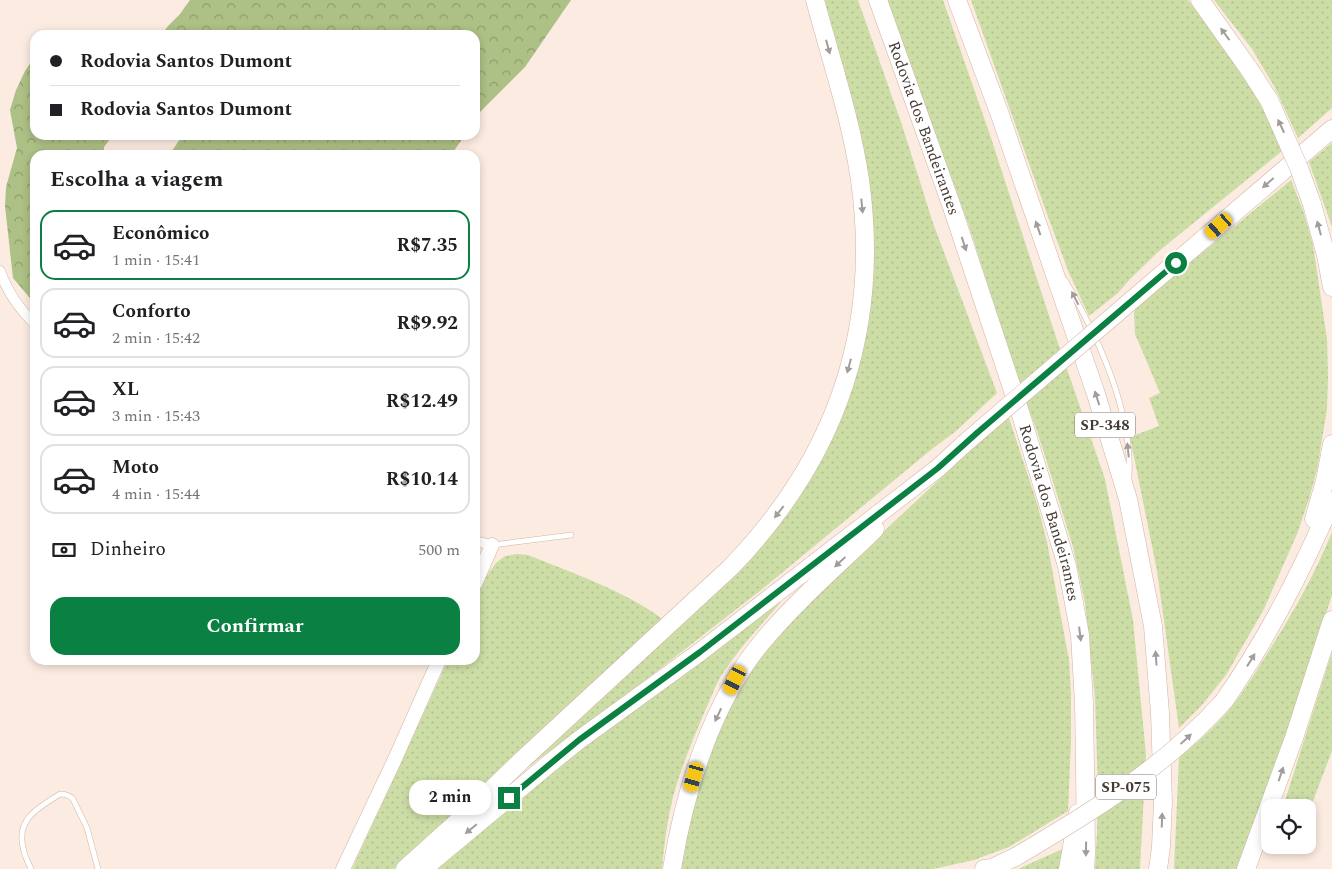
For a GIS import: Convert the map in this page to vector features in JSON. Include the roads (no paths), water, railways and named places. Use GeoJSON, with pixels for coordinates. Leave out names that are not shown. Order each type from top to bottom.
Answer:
{"type":"FeatureCollection","features":[{"type":"Feature","properties":{"kind":"highway"},"geometry":{"type":"LineString","coordinates":[[405,869],[716,581],[750,547],[785,504],[827,430],[847,377],[854,347],[861,310],[865,252],[860,180],[851,131],[815,0]]}},
{"type":"Feature","properties":{"kind":"highway","name":"Rodovia dos Bandeirantes"},"geometry":{"type":"LineString","coordinates":[[878,0],[955,217],[1022,416],[1067,566],[1080,635],[1084,703],[1085,869]]}},
{"type":"Feature","properties":{"kind":"highway","name":"SP-348"},"geometry":{"type":"LineString","coordinates":[[957,0],[999,112],[1096,394],[1128,499],[1153,626],[1160,713],[1162,802],[1161,847],[1158,869]]}},
{"type":"Feature","properties":{"kind":"highway"},"geometry":{"type":"LineString","coordinates":[[1200,0],[1249,69],[1273,108],[1299,168],[1312,204],[1326,255],[1332,287]]}},
{"type":"Feature","properties":{"kind":"highway"},"geometry":{"type":"LineString","coordinates":[[672,869],[677,839],[697,763],[735,680],[761,643],[797,603],[964,444],[1332,129]]}},
{"type":"Feature","properties":{"kind":"highway"},"geometry":{"type":"LineString","coordinates":[[1290,588],[1311,531],[1325,481],[1332,444]]}},
{"type":"Feature","properties":{"kind":"highway"},"geometry":{"type":"LineString","coordinates":[[422,869],[579,740],[700,652],[938,468]]}},
{"type":"Feature","properties":{"kind":"highway"},"geometry":{"type":"LineString","coordinates":[[1290,588],[1332,501]]}},
{"type":"Feature","properties":{"kind":"highway","name":"SP-075"},"geometry":{"type":"LineString","coordinates":[[988,869],[1016,856],[1074,822],[1152,769],[1210,717],[1224,701],[1243,673],[1262,642],[1290,588]]}},
{"type":"Feature","properties":{"kind":"highway"},"geometry":{"type":"LineString","coordinates":[[1246,869],[1295,735],[1332,620]]}},
{"type":"Feature","properties":{"kind":"highway"},"geometry":{"type":"LineString","coordinates":[[1068,869],[1085,768]]}},
{"type":"Feature","properties":{"kind":"street"},"geometry":{"type":"LineString","coordinates":[[0,271],[15,302],[30,319]]}},
{"type":"Feature","properties":{"kind":"street"},"geometry":{"type":"LineString","coordinates":[[480,542],[492,545],[480,573]]}},
{"type":"Feature","properties":{"kind":"street"},"geometry":{"type":"LineString","coordinates":[[343,869],[437,665]]}},
{"type":"Feature","properties":{"kind":"lane"},"geometry":{"type":"LineString","coordinates":[[492,545],[572,535]]}},
{"type":"Feature","properties":{"kind":"lane"},"geometry":{"type":"LineString","coordinates":[[31,869],[23,849],[22,832],[24,824],[35,810],[60,794],[69,795],[73,799],[87,828],[98,869]]}}]}
